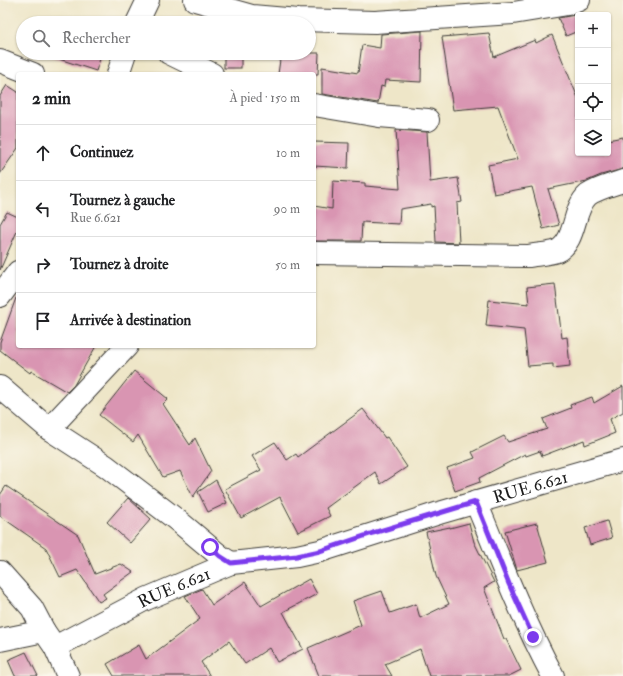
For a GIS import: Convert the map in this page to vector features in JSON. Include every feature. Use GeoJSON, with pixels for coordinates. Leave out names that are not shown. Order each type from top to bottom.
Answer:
{"type":"FeatureCollection","features":[{"type":"Feature","properties":{"kind":"street"},"geometry":{"type":"LineString","coordinates":[[140,16],[148,0]]}},
{"type":"Feature","properties":{"kind":"street"},"geometry":{"type":"LineString","coordinates":[[195,0],[252,16]]}},
{"type":"Feature","properties":{"kind":"street"},"geometry":{"type":"LineString","coordinates":[[316,20],[376,22],[512,13],[568,4],[579,0]]}},
{"type":"Feature","properties":{"kind":"street"},"geometry":{"type":"LineString","coordinates":[[119,72],[123,60]]}},
{"type":"Feature","properties":{"kind":"street"},"geometry":{"type":"LineString","coordinates":[[183,60],[208,72]]}},
{"type":"Feature","properties":{"kind":"street"},"geometry":{"type":"LineString","coordinates":[[0,61],[28,72]]}},
{"type":"Feature","properties":{"kind":"street"},"geometry":{"type":"LineString","coordinates":[[316,105],[379,116],[428,120]]}},
{"type":"Feature","properties":{"kind":"street"},"geometry":{"type":"LineString","coordinates":[[316,253],[529,256],[555,252],[564,246],[572,231],[582,202],[589,195],[602,188],[623,181]]}},
{"type":"Feature","properties":{"kind":"street"},"geometry":{"type":"LineString","coordinates":[[0,296],[16,275]]}},
{"type":"Feature","properties":{"kind":"street"},"geometry":{"type":"LineString","coordinates":[[49,429],[125,348]]}},
{"type":"Feature","properties":{"kind":"street"},"geometry":{"type":"LineString","coordinates":[[0,387],[49,429],[106,466],[177,520],[220,556],[231,563]]}},
{"type":"Feature","properties":{"kind":"street","name":"RUE 6.621"},"geometry":{"type":"LineString","coordinates":[[0,640],[49,639],[231,563],[297,556],[320,551],[373,533],[476,502],[623,460]]}},
{"type":"Feature","properties":{"kind":"street"},"geometry":{"type":"LineString","coordinates":[[476,502],[518,604],[553,676]]}},
{"type":"Feature","properties":{"kind":"street"},"geometry":{"type":"LineString","coordinates":[[0,572],[32,608],[68,676]]}},
{"type":"Feature","properties":{"kind":"building"},"geometry":{"type":"Polygon","coordinates":[[[575,15],[575,32],[566,36],[558,18],[575,15]]]}},
{"type":"Feature","properties":{"kind":"building"},"geometry":{"type":"Polygon","coordinates":[[[422,31],[421,82],[385,80],[384,87],[381,86],[378,103],[322,94],[322,67],[358,73],[362,45],[380,48],[381,34],[422,31]]]}},
{"type":"Feature","properties":{"kind":"building"},"geometry":{"type":"Polygon","coordinates":[[[489,33],[494,57],[535,40],[536,43],[552,35],[575,91],[575,156],[611,156],[611,139],[623,137],[623,169],[601,175],[587,181],[548,189],[559,225],[543,229],[532,187],[494,194],[488,165],[518,159],[498,106],[453,110],[442,37],[489,33]]]}},
{"type":"Feature","properties":{"kind":"building"},"geometry":{"type":"Polygon","coordinates":[[[316,53],[319,53],[318,74],[316,74],[316,72],[278,72],[280,60],[316,60],[316,53]]]}},
{"type":"Feature","properties":{"kind":"building"},"geometry":{"type":"Polygon","coordinates":[[[62,60],[100,60],[96,71],[62,60]]]}},
{"type":"Feature","properties":{"kind":"building"},"geometry":{"type":"Polygon","coordinates":[[[224,60],[241,60],[241,68],[224,68],[224,60]]]}},
{"type":"Feature","properties":{"kind":"building"},"geometry":{"type":"Polygon","coordinates":[[[7,85],[16,91],[16,151],[0,174],[0,96],[7,85]]]}},
{"type":"Feature","properties":{"kind":"building"},"geometry":{"type":"Polygon","coordinates":[[[396,130],[427,132],[430,182],[458,178],[462,202],[457,203],[459,243],[436,242],[434,206],[431,207],[431,204],[400,209],[399,224],[362,222],[361,241],[316,241],[316,206],[332,209],[333,181],[365,183],[365,186],[400,189],[396,130]]]}},
{"type":"Feature","properties":{"kind":"building"},"geometry":{"type":"Polygon","coordinates":[[[316,142],[349,143],[348,168],[316,166],[316,142]]]}},
{"type":"Feature","properties":{"kind":"building"},"geometry":{"type":"Polygon","coordinates":[[[7,212],[16,216],[16,234],[0,270],[0,224],[7,212]]]}},
{"type":"Feature","properties":{"kind":"building"},"geometry":{"type":"Polygon","coordinates":[[[555,284],[562,338],[567,337],[570,366],[553,368],[553,364],[528,366],[524,330],[486,326],[489,300],[529,304],[527,287],[555,284]]]}},
{"type":"Feature","properties":{"kind":"building"},"geometry":{"type":"Polygon","coordinates":[[[16,298],[16,348],[95,348],[74,385],[67,392],[31,371],[30,373],[0,350],[0,342],[16,298]]]}},
{"type":"Feature","properties":{"kind":"building"},"geometry":{"type":"Polygon","coordinates":[[[134,371],[168,399],[163,404],[190,445],[195,438],[211,471],[193,497],[180,471],[163,477],[138,435],[133,442],[99,415],[134,371]]]}},
{"type":"Feature","properties":{"kind":"building"},"geometry":{"type":"Polygon","coordinates":[[[623,386],[623,412],[610,419],[615,433],[585,445],[584,440],[542,456],[540,451],[526,456],[525,454],[479,478],[480,482],[455,491],[447,468],[475,458],[472,452],[504,436],[508,442],[547,429],[543,419],[571,408],[570,405],[592,397],[594,403],[623,386]]]}},
{"type":"Feature","properties":{"kind":"building"},"geometry":{"type":"Polygon","coordinates":[[[363,409],[385,438],[387,437],[407,467],[381,484],[375,472],[326,508],[330,516],[298,532],[280,497],[241,518],[225,489],[261,470],[252,456],[275,442],[287,460],[296,454],[298,457],[363,409]]]}},
{"type":"Feature","properties":{"kind":"building"},"geometry":{"type":"Polygon","coordinates":[[[216,480],[227,503],[208,512],[198,492],[216,480]]]}},
{"type":"Feature","properties":{"kind":"building"},"geometry":{"type":"Polygon","coordinates":[[[6,486],[78,535],[95,574],[121,564],[133,572],[103,594],[106,598],[99,602],[77,570],[60,577],[46,548],[0,516],[0,495],[6,486]]]}},
{"type":"Feature","properties":{"kind":"building"},"geometry":{"type":"Polygon","coordinates":[[[128,498],[151,519],[130,543],[107,522],[128,498]]]}},
{"type":"Feature","properties":{"kind":"building"},"geometry":{"type":"Polygon","coordinates":[[[607,521],[612,538],[590,545],[585,528],[607,521]]]}},
{"type":"Feature","properties":{"kind":"building"},"geometry":{"type":"Polygon","coordinates":[[[469,523],[474,542],[494,582],[484,588],[504,639],[506,639],[521,670],[509,676],[429,676],[420,649],[385,664],[392,676],[319,676],[308,648],[361,625],[353,601],[382,591],[390,613],[416,604],[420,618],[449,604],[436,576],[426,532],[469,523]]]}},
{"type":"Feature","properties":{"kind":"building"},"geometry":{"type":"Polygon","coordinates":[[[537,523],[548,562],[517,570],[505,531],[537,523]]]}},
{"type":"Feature","properties":{"kind":"building"},"geometry":{"type":"Polygon","coordinates":[[[309,579],[317,594],[283,612],[303,649],[277,662],[269,648],[245,664],[229,641],[201,662],[210,676],[114,676],[107,664],[139,645],[146,659],[200,619],[185,596],[202,589],[212,605],[245,582],[261,606],[309,579]]]}},
{"type":"Feature","properties":{"kind":"building"},"geometry":{"type":"Polygon","coordinates":[[[26,652],[38,676],[15,676],[8,660],[26,652]]]}},
{"type":"Feature","properties":{"kind":"route"},"geometry":{"type":"LineString","coordinates":[[210,547],[231,563],[297,556],[320,551],[373,533],[476,502],[509,584],[533,637]]}}]}
